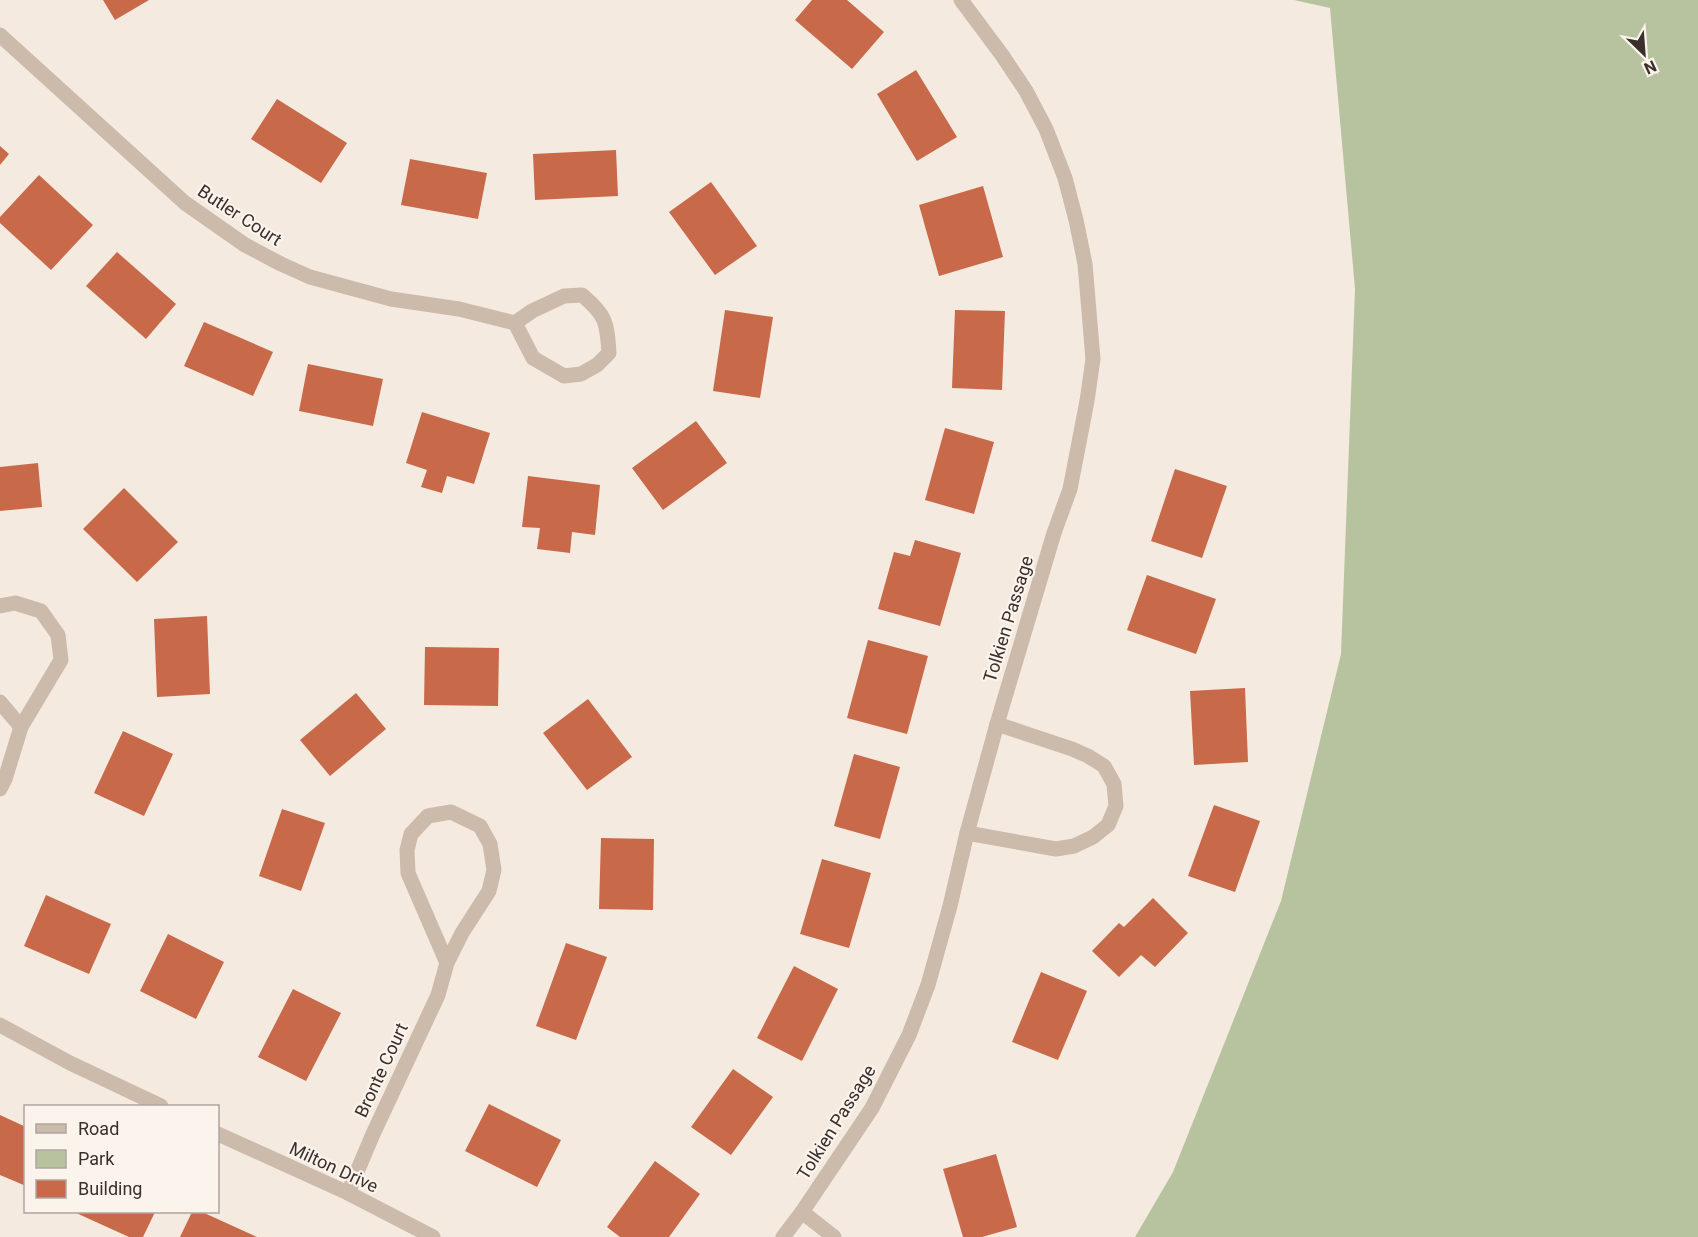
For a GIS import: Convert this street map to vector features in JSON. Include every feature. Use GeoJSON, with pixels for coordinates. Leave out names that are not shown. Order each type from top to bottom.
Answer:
{"type":"FeatureCollection","features":[{"type":"Feature","properties":{"kind":"street","name":"Tolkien Passage"},"geometry":{"type":"LineString","coordinates":[[783,1237],[872,1108],[909,1035],[928,985],[997,724],[1054,533],[1070,489],[1087,401],[1093,359],[1085,264],[1065,178],[1046,129],[1026,91],[977,19],[961,0]]}},
{"type":"Feature","properties":{"kind":"street","name":"Butler Court"},"geometry":{"type":"LineString","coordinates":[[0,35],[185,203],[245,245],[310,277],[390,299],[459,309],[515,323]]}},
{"type":"Feature","properties":{"kind":"street"},"geometry":{"type":"LineString","coordinates":[[582,295],[598,309],[608,327],[609,353],[597,365],[581,374],[564,376],[532,358],[515,323],[532,311],[564,296],[582,295]]}},
{"type":"Feature","properties":{"kind":"street"},"geometry":{"type":"LineString","coordinates":[[0,606],[15,603],[41,611],[58,635],[61,660],[21,727],[0,789]]}},
{"type":"Feature","properties":{"kind":"street"},"geometry":{"type":"LineString","coordinates":[[0,702],[21,727]]}},
{"type":"Feature","properties":{"kind":"street"},"geometry":{"type":"LineString","coordinates":[[967,833],[1056,849],[1074,846],[1092,837],[1108,825],[1116,806],[1114,784],[1104,766],[1072,749],[997,724]]}},
{"type":"Feature","properties":{"kind":"street","name":"Bronte Court"},"geometry":{"type":"LineString","coordinates":[[348,1193],[438,995],[447,963],[462,933],[489,891],[494,870],[490,844],[480,826],[451,812],[428,816],[411,834],[407,850],[408,873],[447,963]]}},
{"type":"Feature","properties":{"kind":"street"},"geometry":{"type":"LineString","coordinates":[[0,1025],[70,1063],[157,1105]]}},
{"type":"Feature","properties":{"kind":"street","name":"Milton Drive"},"geometry":{"type":"LineString","coordinates":[[219,1134],[348,1193],[433,1237]]}},
{"type":"Feature","properties":{"kind":"street"},"geometry":{"type":"LineString","coordinates":[[802,1212],[834,1237]]}},
{"type":"Feature","properties":{"kind":"green space"},"geometry":{"type":"Polygon","coordinates":[[[1294,0],[1698,0],[1698,1237],[1135,1237],[1173,1172],[1281,901],[1341,654],[1355,289],[1330,8],[1294,0]]]}},
{"type":"Feature","properties":{"kind":"building"},"geometry":{"type":"Polygon","coordinates":[[[103,0],[149,0],[115,20],[103,0]]]}},
{"type":"Feature","properties":{"kind":"building"},"geometry":{"type":"Polygon","coordinates":[[[812,0],[847,0],[884,32],[852,69],[795,20],[812,0]]]}},
{"type":"Feature","properties":{"kind":"building"},"geometry":{"type":"Polygon","coordinates":[[[916,70],[957,137],[917,161],[877,94],[916,70]]]}},
{"type":"Feature","properties":{"kind":"building"},"geometry":{"type":"Polygon","coordinates":[[[277,99],[347,143],[321,183],[251,139],[277,99]]]}},
{"type":"Feature","properties":{"kind":"building"},"geometry":{"type":"Polygon","coordinates":[[[0,146],[9,154],[0,165],[0,146]]]}},
{"type":"Feature","properties":{"kind":"building"},"geometry":{"type":"Polygon","coordinates":[[[616,150],[618,196],[535,200],[533,154],[616,150]]]}},
{"type":"Feature","properties":{"kind":"building"},"geometry":{"type":"Polygon","coordinates":[[[410,159],[487,173],[478,219],[401,205],[410,159]]]}},
{"type":"Feature","properties":{"kind":"building"},"geometry":{"type":"Polygon","coordinates":[[[39,175],[93,225],[51,270],[0,223],[0,217],[39,175]]]}},
{"type":"Feature","properties":{"kind":"building"},"geometry":{"type":"Polygon","coordinates":[[[711,182],[757,246],[715,275],[669,212],[711,182]]]}},
{"type":"Feature","properties":{"kind":"building"},"geometry":{"type":"Polygon","coordinates":[[[983,186],[1003,257],[939,276],[919,205],[983,186]]]}},
{"type":"Feature","properties":{"kind":"building"},"geometry":{"type":"Polygon","coordinates":[[[117,252],[176,304],[146,339],[86,286],[117,252]]]}},
{"type":"Feature","properties":{"kind":"building"},"geometry":{"type":"Polygon","coordinates":[[[725,310],[773,317],[760,398],[713,391],[725,310]]]}},
{"type":"Feature","properties":{"kind":"building"},"geometry":{"type":"Polygon","coordinates":[[[955,310],[1005,311],[1002,390],[952,388],[955,310]]]}},
{"type":"Feature","properties":{"kind":"building"},"geometry":{"type":"Polygon","coordinates":[[[204,322],[273,352],[253,396],[184,366],[204,322]]]}},
{"type":"Feature","properties":{"kind":"building"},"geometry":{"type":"Polygon","coordinates":[[[308,364],[383,379],[373,426],[299,411],[308,364]]]}},
{"type":"Feature","properties":{"kind":"building"},"geometry":{"type":"Polygon","coordinates":[[[422,412],[490,433],[474,484],[447,476],[442,493],[421,487],[427,470],[406,463],[422,412]]]}},
{"type":"Feature","properties":{"kind":"building"},"geometry":{"type":"Polygon","coordinates":[[[696,421],[727,463],[663,510],[632,468],[696,421]]]}},
{"type":"Feature","properties":{"kind":"building"},"geometry":{"type":"Polygon","coordinates":[[[945,428],[994,442],[974,514],[925,500],[945,428]]]}},
{"type":"Feature","properties":{"kind":"building"},"geometry":{"type":"Polygon","coordinates":[[[38,463],[42,507],[0,511],[0,467],[38,463]]]}},
{"type":"Feature","properties":{"kind":"building"},"geometry":{"type":"Polygon","coordinates":[[[1175,469],[1227,486],[1202,558],[1151,541],[1175,469]]]}},
{"type":"Feature","properties":{"kind":"building"},"geometry":{"type":"Polygon","coordinates":[[[528,476],[600,485],[595,535],[572,532],[570,553],[537,549],[540,528],[522,527],[528,476]]]}},
{"type":"Feature","properties":{"kind":"building"},"geometry":{"type":"Polygon","coordinates":[[[124,488],[178,542],[137,582],[83,529],[124,488]]]}},
{"type":"Feature","properties":{"kind":"building"},"geometry":{"type":"Polygon","coordinates":[[[915,540],[961,553],[940,626],[878,609],[894,552],[910,556],[915,540]]]}},
{"type":"Feature","properties":{"kind":"building"},"geometry":{"type":"Polygon","coordinates":[[[1147,575],[1216,599],[1196,654],[1127,630],[1147,575]]]}},
{"type":"Feature","properties":{"kind":"building"},"geometry":{"type":"Polygon","coordinates":[[[207,616],[210,694],[157,697],[154,619],[207,616]]]}},
{"type":"Feature","properties":{"kind":"building"},"geometry":{"type":"Polygon","coordinates":[[[868,640],[928,656],[907,734],[847,718],[868,640]]]}},
{"type":"Feature","properties":{"kind":"building"},"geometry":{"type":"Polygon","coordinates":[[[425,647],[499,648],[498,706],[424,705],[425,647]]]}},
{"type":"Feature","properties":{"kind":"building"},"geometry":{"type":"Polygon","coordinates":[[[1245,688],[1248,762],[1194,765],[1190,691],[1245,688]]]}},
{"type":"Feature","properties":{"kind":"building"},"geometry":{"type":"Polygon","coordinates":[[[356,693],[386,729],[330,776],[300,740],[356,693]]]}},
{"type":"Feature","properties":{"kind":"building"},"geometry":{"type":"Polygon","coordinates":[[[588,699],[632,757],[587,790],[543,733],[588,699]]]}},
{"type":"Feature","properties":{"kind":"building"},"geometry":{"type":"Polygon","coordinates":[[[123,731],[173,754],[144,816],[94,793],[123,731]]]}},
{"type":"Feature","properties":{"kind":"building"},"geometry":{"type":"Polygon","coordinates":[[[854,754],[900,767],[880,839],[834,826],[854,754]]]}},
{"type":"Feature","properties":{"kind":"building"},"geometry":{"type":"Polygon","coordinates":[[[1214,805],[1260,821],[1235,892],[1188,876],[1214,805]]]}},
{"type":"Feature","properties":{"kind":"building"},"geometry":{"type":"Polygon","coordinates":[[[282,809],[325,823],[301,891],[259,876],[282,809]]]}},
{"type":"Feature","properties":{"kind":"building"},"geometry":{"type":"Polygon","coordinates":[[[601,838],[654,839],[653,910],[599,909],[601,838]]]}},
{"type":"Feature","properties":{"kind":"building"},"geometry":{"type":"Polygon","coordinates":[[[822,859],[871,873],[849,948],[800,934],[822,859]]]}},
{"type":"Feature","properties":{"kind":"building"},"geometry":{"type":"Polygon","coordinates":[[[46,895],[111,924],[89,974],[24,946],[46,895]]]}},
{"type":"Feature","properties":{"kind":"building"},"geometry":{"type":"Polygon","coordinates":[[[1153,898],[1188,933],[1155,967],[1141,955],[1119,977],[1092,951],[1119,923],[1124,927],[1153,898]]]}},
{"type":"Feature","properties":{"kind":"building"},"geometry":{"type":"Polygon","coordinates":[[[168,934],[224,962],[196,1019],[140,991],[168,934]]]}},
{"type":"Feature","properties":{"kind":"building"},"geometry":{"type":"Polygon","coordinates":[[[566,943],[607,957],[576,1040],[536,1026],[566,943]]]}},
{"type":"Feature","properties":{"kind":"building"},"geometry":{"type":"Polygon","coordinates":[[[794,966],[838,989],[802,1061],[757,1038],[794,966]]]}},
{"type":"Feature","properties":{"kind":"building"},"geometry":{"type":"Polygon","coordinates":[[[1041,972],[1087,991],[1058,1060],[1012,1042],[1041,972]]]}},
{"type":"Feature","properties":{"kind":"building"},"geometry":{"type":"Polygon","coordinates":[[[293,989],[341,1013],[306,1081],[258,1057],[293,989]]]}},
{"type":"Feature","properties":{"kind":"building"},"geometry":{"type":"Polygon","coordinates":[[[733,1069],[773,1097],[731,1155],[691,1127],[733,1069]]]}},
{"type":"Feature","properties":{"kind":"building"},"geometry":{"type":"Polygon","coordinates":[[[489,1104],[561,1140],[537,1187],[465,1151],[489,1104]]]}},
{"type":"Feature","properties":{"kind":"building"},"geometry":{"type":"Polygon","coordinates":[[[0,1115],[24,1126],[24,1185],[0,1175],[0,1115]]]}},
{"type":"Feature","properties":{"kind":"building"},"geometry":{"type":"Polygon","coordinates":[[[996,1154],[1017,1227],[982,1237],[963,1237],[943,1169],[996,1154]]]}},
{"type":"Feature","properties":{"kind":"building"},"geometry":{"type":"Polygon","coordinates":[[[655,1161],[700,1194],[669,1237],[620,1237],[607,1227],[655,1161]]]}},
{"type":"Feature","properties":{"kind":"building"},"geometry":{"type":"Polygon","coordinates":[[[76,1213],[155,1213],[143,1237],[129,1237],[76,1213]]]}},
{"type":"Feature","properties":{"kind":"building"},"geometry":{"type":"Polygon","coordinates":[[[192,1213],[204,1213],[257,1237],[180,1237],[192,1213]]]}}]}
